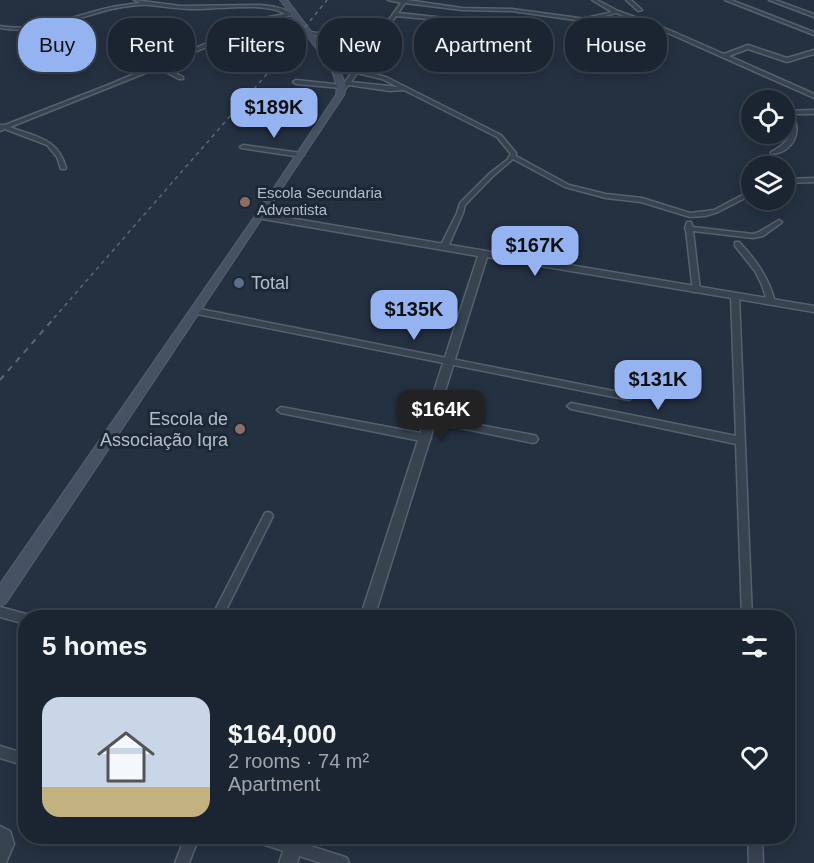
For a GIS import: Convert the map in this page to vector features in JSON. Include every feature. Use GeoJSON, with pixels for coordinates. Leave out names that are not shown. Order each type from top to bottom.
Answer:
{"type":"FeatureCollection","features":[{"type":"Feature","properties":{"kind":"main road"},"geometry":{"type":"LineString","coordinates":[[0,598],[301,155],[344,86],[333,63],[292,14],[284,0]]}},
{"type":"Feature","properties":{"kind":"street"},"geometry":{"type":"LineString","coordinates":[[136,0],[148,4]]}},
{"type":"Feature","properties":{"kind":"street"},"geometry":{"type":"LineString","coordinates":[[390,0],[473,9],[504,9],[568,18]]}},
{"type":"Feature","properties":{"kind":"street"},"geometry":{"type":"LineString","coordinates":[[466,18],[477,0]]}},
{"type":"Feature","properties":{"kind":"street"},"geometry":{"type":"LineString","coordinates":[[594,0],[616,12],[725,56],[814,96]]}},
{"type":"Feature","properties":{"kind":"street"},"geometry":{"type":"LineString","coordinates":[[628,0],[640,10]]}},
{"type":"Feature","properties":{"kind":"street"},"geometry":{"type":"LineString","coordinates":[[727,0],[814,34]]}},
{"type":"Feature","properties":{"kind":"street"},"geometry":{"type":"LineString","coordinates":[[391,18],[404,1]]}},
{"type":"Feature","properties":{"kind":"street"},"geometry":{"type":"LineString","coordinates":[[776,1],[814,16]]}},
{"type":"Feature","properties":{"kind":"street"},"geometry":{"type":"LineString","coordinates":[[0,27],[6,29],[42,26],[112,8],[148,4],[199,8],[267,6],[292,14]]}},
{"type":"Feature","properties":{"kind":"street"},"geometry":{"type":"LineString","coordinates":[[801,11],[807,8]]}},
{"type":"Feature","properties":{"kind":"street"},"geometry":{"type":"LineString","coordinates":[[590,18],[616,12]]}},
{"type":"Feature","properties":{"kind":"street"},"geometry":{"type":"LineString","coordinates":[[195,51],[271,18],[292,14]]}},
{"type":"Feature","properties":{"kind":"street"},"geometry":{"type":"LineString","coordinates":[[394,14],[434,18]]}},
{"type":"Feature","properties":{"kind":"street"},"geometry":{"type":"LineString","coordinates":[[793,26],[814,16]]}},
{"type":"Feature","properties":{"kind":"street"},"geometry":{"type":"LineString","coordinates":[[309,33],[318,34]]}},
{"type":"Feature","properties":{"kind":"street"},"geometry":{"type":"LineString","coordinates":[[725,56],[748,47],[788,60],[813,52]]}},
{"type":"Feature","properties":{"kind":"street"},"geometry":{"type":"LineString","coordinates":[[2,127],[144,72]]}},
{"type":"Feature","properties":{"kind":"street"},"geometry":{"type":"LineString","coordinates":[[170,72],[181,78]]}},
{"type":"Feature","properties":{"kind":"street"},"geometry":{"type":"LineString","coordinates":[[344,86],[355,72]]}},
{"type":"Feature","properties":{"kind":"street"},"geometry":{"type":"LineString","coordinates":[[360,72],[384,78],[499,136],[510,148],[514,157],[567,186],[606,196],[642,200],[690,215],[705,214],[741,198]]}},
{"type":"Feature","properties":{"kind":"street"},"geometry":{"type":"LineString","coordinates":[[296,82],[405,89]]}},
{"type":"Feature","properties":{"kind":"street"},"geometry":{"type":"LineString","coordinates":[[795,113],[814,112]]}},
{"type":"Feature","properties":{"kind":"street"},"geometry":{"type":"LineString","coordinates":[[2,127],[49,144],[60,157],[63,168]]}},
{"type":"Feature","properties":{"kind":"street"},"geometry":{"type":"LineString","coordinates":[[773,153],[786,148],[788,144]]}},
{"type":"Feature","properties":{"kind":"street"},"geometry":{"type":"LineString","coordinates":[[243,147],[301,155]]}},
{"type":"Feature","properties":{"kind":"street"},"geometry":{"type":"LineString","coordinates":[[444,247],[462,204],[491,175],[514,157]]}},
{"type":"Feature","properties":{"kind":"street"},"geometry":{"type":"LineString","coordinates":[[795,181],[814,180]]}},
{"type":"Feature","properties":{"kind":"street"},"geometry":{"type":"LineString","coordinates":[[690,215],[688,228],[696,290]]}},
{"type":"Feature","properties":{"kind":"street"},"geometry":{"type":"LineString","coordinates":[[260,216],[814,309]]}},
{"type":"Feature","properties":{"kind":"street"},"geometry":{"type":"LineString","coordinates":[[688,228],[753,236],[761,234],[779,222]]}},
{"type":"Feature","properties":{"kind":"street"},"geometry":{"type":"LineString","coordinates":[[737,244],[762,273],[771,302]]}},
{"type":"Feature","properties":{"kind":"street"},"geometry":{"type":"LineString","coordinates":[[370,610],[483,254]]}},
{"type":"Feature","properties":{"kind":"street"},"geometry":{"type":"LineString","coordinates":[[735,296],[747,610]]}},
{"type":"Feature","properties":{"kind":"street"},"geometry":{"type":"LineString","coordinates":[[195,312],[629,397]]}},
{"type":"Feature","properties":{"kind":"street"},"geometry":{"type":"LineString","coordinates":[[571,406],[740,441]]}},
{"type":"Feature","properties":{"kind":"street"},"geometry":{"type":"LineString","coordinates":[[281,410],[426,438]]}},
{"type":"Feature","properties":{"kind":"street"},"geometry":{"type":"LineString","coordinates":[[432,419],[533,439]]}},
{"type":"Feature","properties":{"kind":"street"},"geometry":{"type":"LineString","coordinates":[[220,610],[268,516]]}},
{"type":"Feature","properties":{"kind":"street"},"geometry":{"type":"LineString","coordinates":[[0,612],[18,618]]}},
{"type":"Feature","properties":{"kind":"street"},"geometry":{"type":"LineString","coordinates":[[0,752],[18,758]]}},
{"type":"Feature","properties":{"kind":"street"},"geometry":{"type":"LineString","coordinates":[[0,833],[5,836],[7,844],[0,862]]}},
{"type":"Feature","properties":{"kind":"street"},"geometry":{"type":"LineString","coordinates":[[182,863],[189,844]]}},
{"type":"Feature","properties":{"kind":"street"},"geometry":{"type":"LineString","coordinates":[[755,844],[756,863]]}},
{"type":"Feature","properties":{"kind":"street"},"geometry":{"type":"LineString","coordinates":[[293,849],[342,863]]}},
{"type":"Feature","properties":{"kind":"railway"},"geometry":{"type":"LineString","coordinates":[[54,318],[266,75],[327,0]]}},
{"type":"Feature","properties":{"kind":"railway"},"geometry":{"type":"LineString","coordinates":[[0,380],[55,317]]}},
{"type":"Feature","properties":{"kind":"place","name":"Escola Secundaria Adventista"},"geometry":{"type":"Point","coordinates":[245,202]}},
{"type":"Feature","properties":{"kind":"place","name":"Total"},"geometry":{"type":"Point","coordinates":[239,283]}},
{"type":"Feature","properties":{"kind":"place","name":"Escola de Associação Iqra"},"geometry":{"type":"Point","coordinates":[240,429]}}]}
